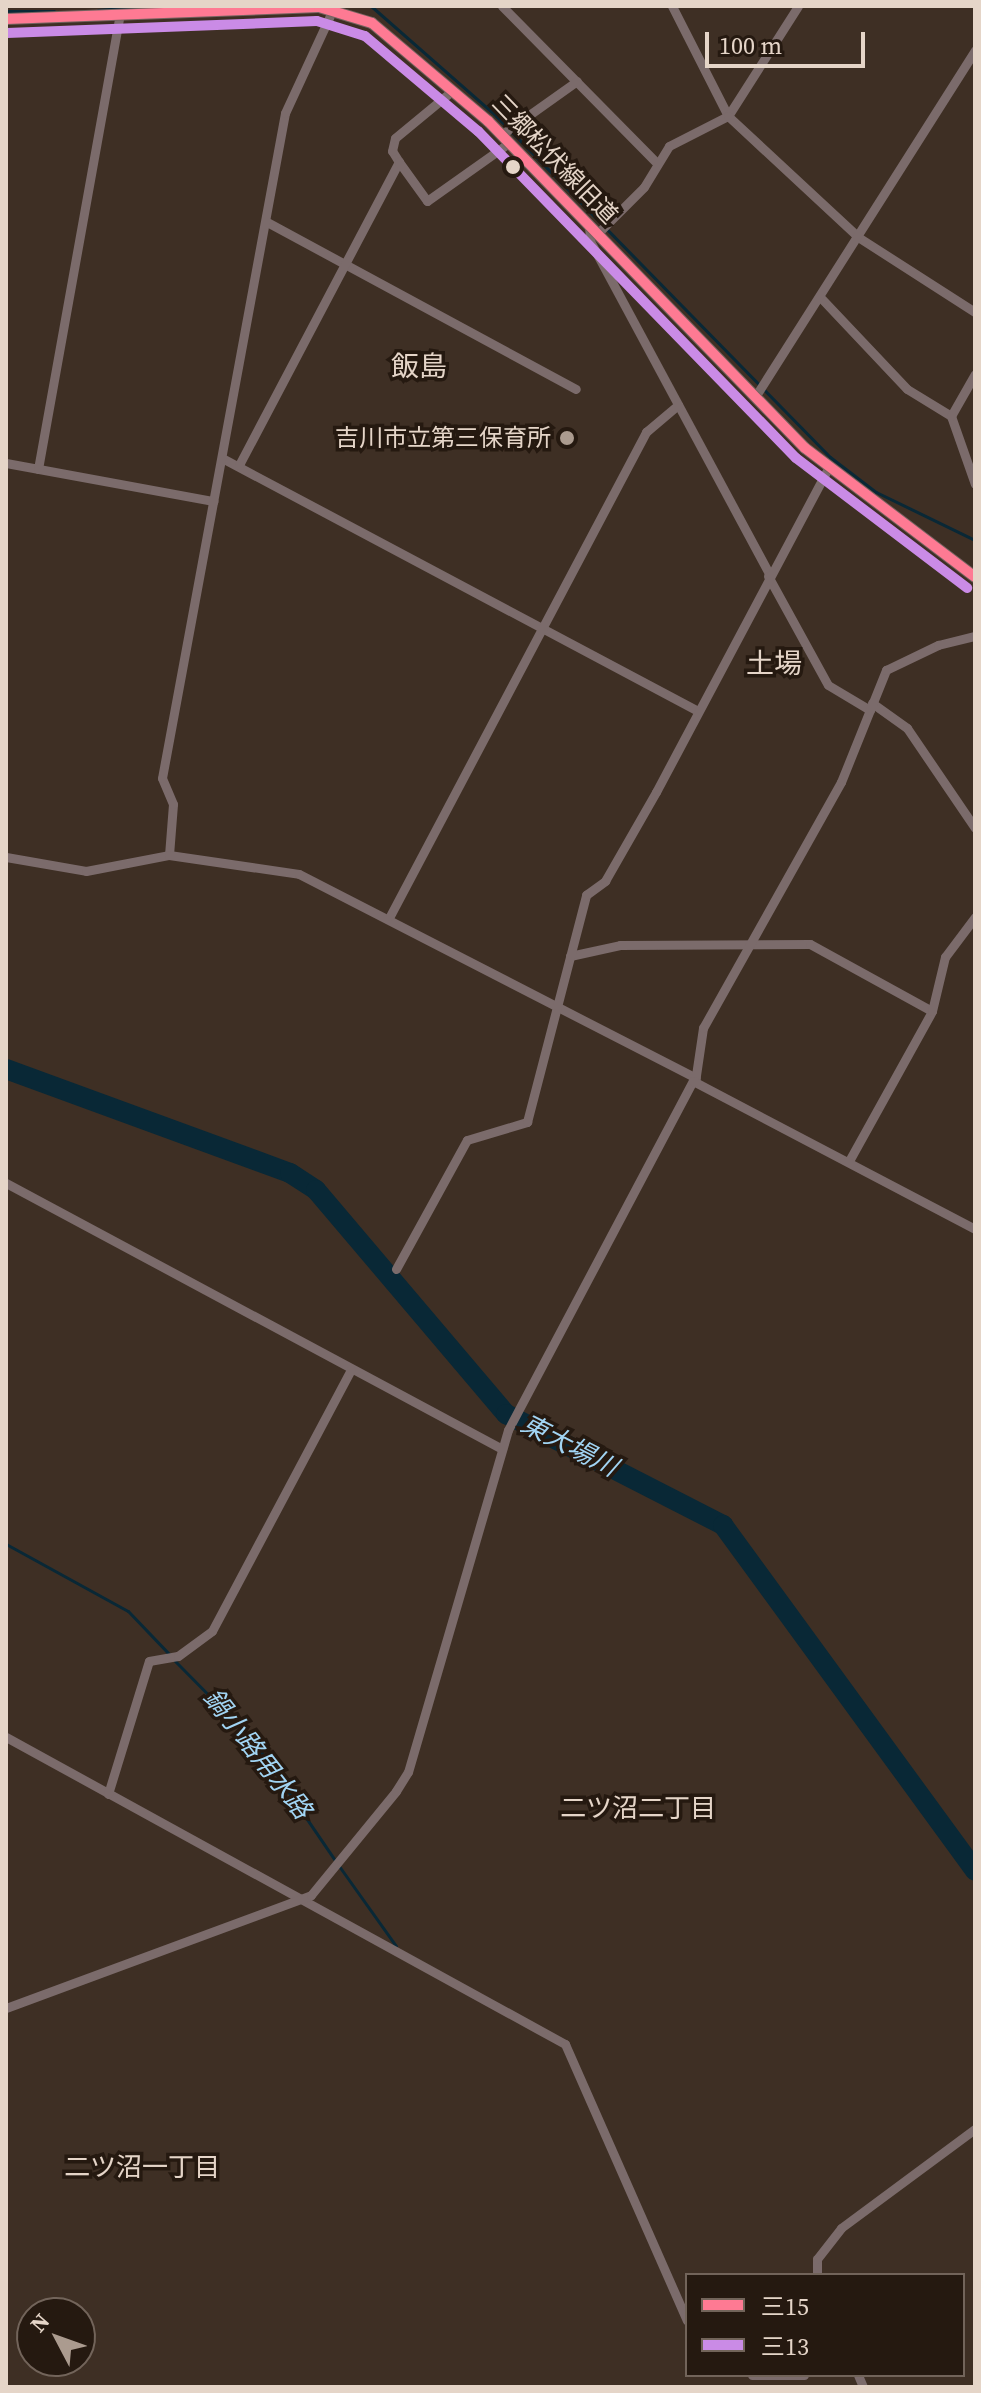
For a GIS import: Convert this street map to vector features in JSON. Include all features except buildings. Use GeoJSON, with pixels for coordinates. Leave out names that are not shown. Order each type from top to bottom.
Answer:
{"type":"FeatureCollection","features":[{"type":"Feature","properties":{"kind":"street"},"geometry":{"type":"LineString","coordinates":[[502,6],[655,161]]}},
{"type":"Feature","properties":{"kind":"street"},"geometry":{"type":"LineString","coordinates":[[672,6],[728,116],[858,237],[975,312]]}},
{"type":"Feature","properties":{"kind":"street"},"geometry":{"type":"LineString","coordinates":[[798,6],[728,116],[677,140],[655,161],[644,187],[609,222],[596,230],[590,241],[828,685],[907,728],[975,828]]}},
{"type":"Feature","properties":{"kind":"street"},"geometry":{"type":"LineString","coordinates":[[169,855],[173,804],[162,778],[285,113],[334,7]]}},
{"type":"Feature","properties":{"kind":"street","name":"三郷松伏線旧道"},"geometry":{"type":"LineString","coordinates":[[8,15],[334,7],[383,30],[507,133],[596,230],[828,469],[975,577]]}},
{"type":"Feature","properties":{"kind":"street"},"geometry":{"type":"LineString","coordinates":[[38,469],[112,14]]}},
{"type":"Feature","properties":{"kind":"street"},"geometry":{"type":"LineString","coordinates":[[756,395],[766,386],[975,50]]}},
{"type":"Feature","properties":{"kind":"street"},"geometry":{"type":"LineString","coordinates":[[453,90],[395,138],[392,151],[427,201],[507,133],[577,81]]}},
{"type":"Feature","properties":{"kind":"street"},"geometry":{"type":"LineString","coordinates":[[239,465],[399,162]]}},
{"type":"Feature","properties":{"kind":"street"},"geometry":{"type":"LineString","coordinates":[[267,222],[348,263],[576,389]]}},
{"type":"Feature","properties":{"kind":"street"},"geometry":{"type":"LineString","coordinates":[[821,298],[907,389],[951,416],[975,484]]}},
{"type":"Feature","properties":{"kind":"street"},"geometry":{"type":"LineString","coordinates":[[951,416],[975,374]]}},
{"type":"Feature","properties":{"kind":"street"},"geometry":{"type":"LineString","coordinates":[[390,916],[646,432],[678,405]]}},
{"type":"Feature","properties":{"kind":"street"},"geometry":{"type":"LineString","coordinates":[[222,458],[698,711]]}},
{"type":"Feature","properties":{"kind":"street"},"geometry":{"type":"LineString","coordinates":[[6,463],[214,501]]}},
{"type":"Feature","properties":{"kind":"street"},"geometry":{"type":"LineString","coordinates":[[396,1269],[467,1140],[527,1122],[586,895],[605,881],[828,469]]}},
{"type":"Feature","properties":{"kind":"street"},"geometry":{"type":"LineString","coordinates":[[6,2008],[300,1899],[320,1887],[408,1772],[510,1426],[696,1080],[703,1028],[752,946],[841,782],[886,670],[938,645],[975,636]]}},
{"type":"Feature","properties":{"kind":"street"},"geometry":{"type":"LineString","coordinates":[[6,857],[86,871],[169,855],[299,874],[390,916],[975,1229]]}},
{"type":"Feature","properties":{"kind":"street"},"geometry":{"type":"LineString","coordinates":[[849,1161],[932,1011],[945,957],[975,917]]}},
{"type":"Feature","properties":{"kind":"street"},"geometry":{"type":"LineString","coordinates":[[570,956],[620,945],[810,944],[932,1011]]}},
{"type":"Feature","properties":{"kind":"street"},"geometry":{"type":"LineString","coordinates":[[6,1183],[502,1449]]}},
{"type":"Feature","properties":{"kind":"street"},"geometry":{"type":"LineString","coordinates":[[108,1794],[149,1661],[178,1656],[212,1631],[351,1370]]}},
{"type":"Feature","properties":{"kind":"street"},"geometry":{"type":"LineString","coordinates":[[6,1737],[565,2044],[685,2315]]}},
{"type":"Feature","properties":{"kind":"street"},"geometry":{"type":"LineString","coordinates":[[817,2273],[817,2259],[841,2228],[975,2129]]}},
{"type":"Feature","properties":{"kind":"waterway"},"geometry":{"type":"LineString","coordinates":[[98,10],[144,6]]}},
{"type":"Feature","properties":{"kind":"waterway"},"geometry":{"type":"LineString","coordinates":[[371,6],[496,116],[830,457],[876,492],[975,540]]}},
{"type":"Feature","properties":{"kind":"waterway"},"geometry":{"type":"LineString","coordinates":[[6,11],[54,11]]}},
{"type":"Feature","properties":{"kind":"waterway","name":"東大場川"},"geometry":{"type":"LineString","coordinates":[[6,1069],[290,1173],[316,1190],[506,1414],[723,1525],[975,1871]]}},
{"type":"Feature","properties":{"kind":"waterway","name":"鍋小路用水路"},"geometry":{"type":"LineString","coordinates":[[6,1544],[128,1611],[170,1655]]}},
{"type":"Feature","properties":{"kind":"waterway","name":"鍋小路用水路"},"geometry":{"type":"LineString","coordinates":[[175,1661],[253,1740],[335,1860]]}},
{"type":"Feature","properties":{"kind":"waterway","name":"鍋小路用水路"},"geometry":{"type":"LineString","coordinates":[[339,1866],[396,1946]]}},
{"type":"Feature","properties":{"kind":"transit line","name":"三15"},"geometry":{"type":"LineString","coordinates":[[6,19],[319,7],[372,23],[488,121],[805,448],[975,577]]}},
{"type":"Feature","properties":{"kind":"transit line","name":"三13"},"geometry":{"type":"LineString","coordinates":[[7,33],[317,21],[365,36],[478,131],[796,458],[967,588]]}},
{"type":"Feature","properties":{"kind":"place","name":"吉川市立第三保育所"},"geometry":{"type":"Point","coordinates":[567,438]}},
{"type":"Feature","properties":{"kind":"district","name":"飯島"},"geometry":{"type":"Point","coordinates":[419,366]}},
{"type":"Feature","properties":{"kind":"district","name":"土場"},"geometry":{"type":"Point","coordinates":[774,663]}},
{"type":"Feature","properties":{"kind":"district","name":"二ツ沼二丁目"},"geometry":{"type":"Point","coordinates":[638,1809]}},
{"type":"Feature","properties":{"kind":"district","name":"二ツ沼一丁目"},"geometry":{"type":"Point","coordinates":[142,2168]}}]}
